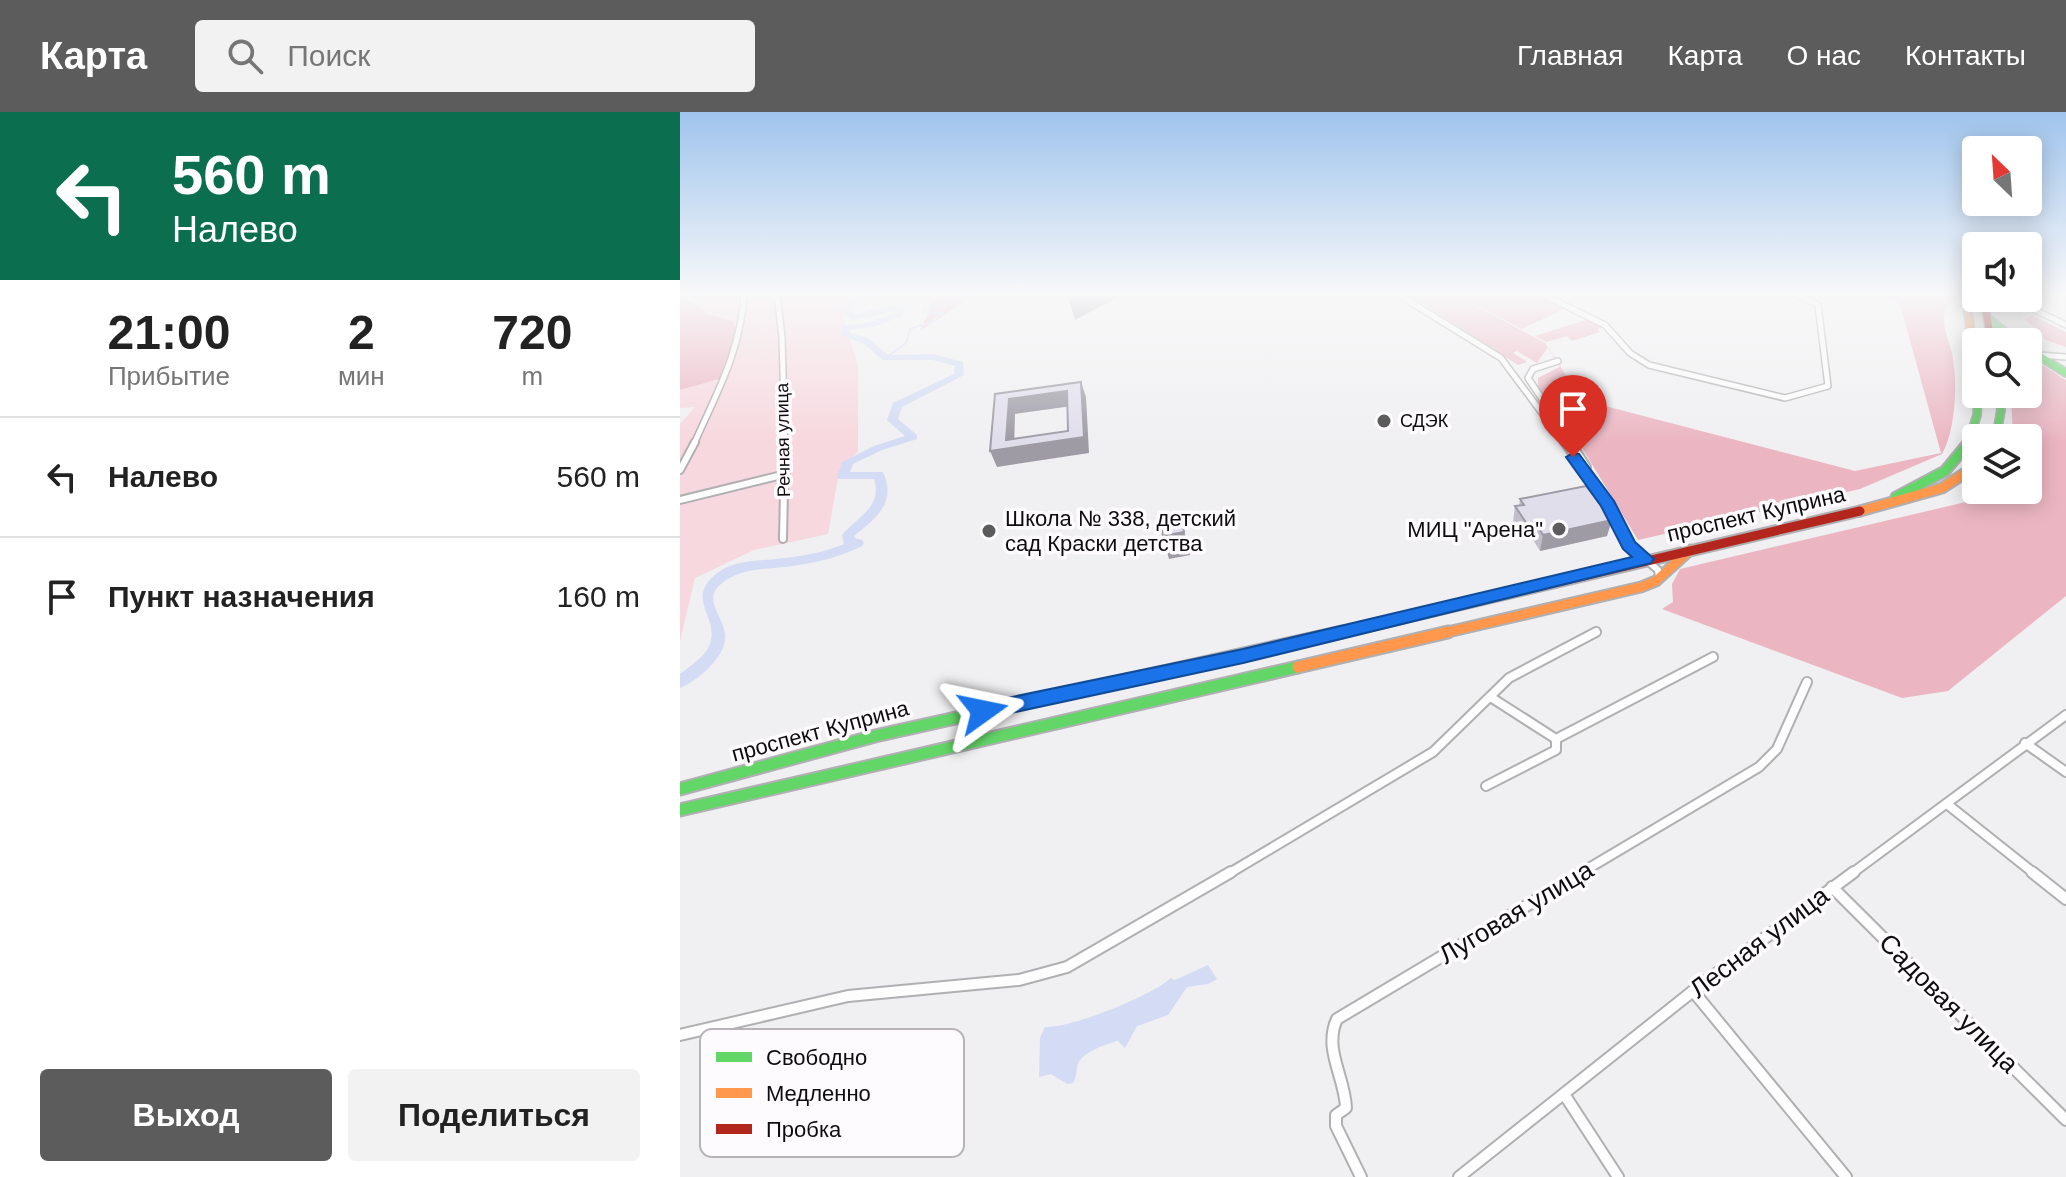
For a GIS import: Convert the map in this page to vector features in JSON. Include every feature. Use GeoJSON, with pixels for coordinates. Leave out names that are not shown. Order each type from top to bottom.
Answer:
{"type":"FeatureCollection","features":[{"type":"Feature","properties":{"kind":"main road"},"geometry":{"type":"LineString","coordinates":[[2042,358],[2066,373]]}},
{"type":"Feature","properties":{"kind":"main road","name":"проспект Куприна"},"geometry":{"type":"LineString","coordinates":[[1860,510],[1920,487],[1950,470],[1965,455],[1975,437],[1977,408]]}},
{"type":"Feature","properties":{"kind":"main road","name":"проспект Куприна"},"geometry":{"type":"LineString","coordinates":[[680,789],[875,736],[1243,656],[1646,559],[1913,499],[1942,488],[1962,475]]}},
{"type":"Feature","properties":{"kind":"main road"},"geometry":{"type":"LineString","coordinates":[[680,810],[1649,585],[1691,549]]}},
{"type":"Feature","properties":{"kind":"street"},"geometry":{"type":"LineString","coordinates":[[680,470],[738,343]]}},
{"type":"Feature","properties":{"kind":"street","name":"Речная улица"},"geometry":{"type":"LineString","coordinates":[[782,343],[786,474],[783,539]]}},
{"type":"Feature","properties":{"kind":"street"},"geometry":{"type":"LineString","coordinates":[[1476,343],[1501,358],[1608,504],[1629,545],[1658,570],[1659,577]]}},
{"type":"Feature","properties":{"kind":"street"},"geometry":{"type":"LineString","coordinates":[[1621,343],[1649,365],[1785,398],[1828,386],[1823,343]]}},
{"type":"Feature","properties":{"kind":"street"},"geometry":{"type":"LineString","coordinates":[[2042,353],[2066,357]]}},
{"type":"Feature","properties":{"kind":"street"},"geometry":{"type":"LineString","coordinates":[[1558,361],[1533,369],[1528,378],[1587,467],[1581,468]]}},
{"type":"Feature","properties":{"kind":"street"},"geometry":{"type":"LineString","coordinates":[[680,500],[786,474]]}},
{"type":"Feature","properties":{"kind":"street"},"geometry":{"type":"LineString","coordinates":[[706,1029],[848,996],[1019,980],[1067,967],[1116,941],[1433,752],[1492,698],[1509,678],[1596,632]]}},
{"type":"Feature","properties":{"kind":"street"},"geometry":{"type":"LineString","coordinates":[[1556,739],[1713,657]]}},
{"type":"Feature","properties":{"kind":"street","name":"Луговая улица"},"geometry":{"type":"LineString","coordinates":[[1361,1177],[1336,1126],[1336,1115],[1346,1108],[1347,1093],[1329,1042],[1330,1031],[1337,1019],[1759,767],[1777,749],[1807,682]]}},
{"type":"Feature","properties":{"kind":"street"},"geometry":{"type":"LineString","coordinates":[[1492,698],[1556,739]]}},
{"type":"Feature","properties":{"kind":"street","name":"Лесная улица"},"geometry":{"type":"LineString","coordinates":[[1459,1177],[1693,991],[2066,715]]}},
{"type":"Feature","properties":{"kind":"street"},"geometry":{"type":"LineString","coordinates":[[1486,786],[1556,750],[1556,739]]}},
{"type":"Feature","properties":{"kind":"street"},"geometry":{"type":"LineString","coordinates":[[2025,743],[2066,772]]}},
{"type":"Feature","properties":{"kind":"street"},"geometry":{"type":"LineString","coordinates":[[1947,804],[2066,899]]}},
{"type":"Feature","properties":{"kind":"street","name":"Садовая улица"},"geometry":{"type":"LineString","coordinates":[[1832,887],[2066,1120]]}},
{"type":"Feature","properties":{"kind":"street"},"geometry":{"type":"LineString","coordinates":[[1693,991],[1846,1177]]}},
{"type":"Feature","properties":{"kind":"street"},"geometry":{"type":"LineString","coordinates":[[680,1035],[700,1030]]}},
{"type":"Feature","properties":{"kind":"street"},"geometry":{"type":"LineString","coordinates":[[1564,1094],[1618,1177]]}},
{"type":"Feature","properties":{"kind":"shaded area"},"geometry":{"type":"Polygon","coordinates":[[[680,343],[733,343],[722,378],[680,390],[680,343]]]}},
{"type":"Feature","properties":{"kind":"shaded area"},"geometry":{"type":"Polygon","coordinates":[[[684,343],[851,343],[858,366],[858,452],[840,467],[828,534],[754,550],[695,578],[680,641],[680,424],[695,407],[680,408],[684,343]]]}},
{"type":"Feature","properties":{"kind":"shaded area"},"geometry":{"type":"Polygon","coordinates":[[[1483,343],[1544,343],[1548,347],[1537,363],[1517,351],[1513,353],[1527,362],[1518,365],[1483,343]]]}},
{"type":"Feature","properties":{"kind":"shaded area"},"geometry":{"type":"Polygon","coordinates":[[[1911,343],[1949,343],[1954,364],[1955,391],[1950,432],[1942,454],[1860,489],[1638,540],[1573,433],[1538,388],[1538,378],[1560,366],[1582,400],[1855,471],[1941,453],[1911,343]]]}},
{"type":"Feature","properties":{"kind":"shaded area"},"geometry":{"type":"Polygon","coordinates":[[[2042,365],[2066,380],[2066,596],[1948,691],[1902,698],[1662,609],[1673,602],[1672,584],[1680,569],[1962,503],[2042,504],[2042,424],[2012,424],[2012,408],[2042,408],[2042,365]]]}},
{"type":"Feature","properties":{"kind":"water"},"geometry":{"type":"Polygon","coordinates":[[[1208,965],[1217,979],[1208,984],[1187,987],[1168,1015],[1137,1026],[1125,1048],[1118,1041],[1089,1052],[1080,1060],[1073,1083],[1067,1084],[1051,1074],[1039,1077],[1040,1038],[1045,1027],[1111,1010],[1171,978],[1175,980],[1208,965]]]}},
{"type":"Feature","properties":{"kind":"building"},"geometry":{"type":"Polygon","coordinates":[[[1081,382],[1084,437],[990,451],[995,394],[1081,382]],[[1067,391],[1009,399],[1006,440],[1068,431],[1067,391]]]}},
{"type":"Feature","properties":{"kind":"building"},"geometry":{"type":"Polygon","coordinates":[[[1586,486],[1612,520],[1543,535],[1535,522],[1527,524],[1515,506],[1524,505],[1520,499],[1586,486]]]}},
{"type":"Feature","properties":{"kind":"building"},"geometry":{"type":"Polygon","coordinates":[[[1182,522],[1184,532],[1163,536],[1161,526],[1182,522]]]}},
{"type":"Feature","properties":{"kind":"waterway"},"geometry":{"type":"LineString","coordinates":[[680,682],[716,648],[719,633],[706,600],[714,582],[740,568],[817,557],[858,543],[849,542],[848,535],[876,509],[882,485],[879,475],[843,476],[848,462],[913,437],[892,420],[897,405],[959,375],[960,364],[933,357],[886,358],[868,343]]}},
{"type":"Feature","properties":{"kind":"waterway"},"geometry":{"type":"LineString","coordinates":[[886,358],[906,343]]}},
{"type":"Feature","properties":{"kind":"traffic: fast"},"geometry":{"type":"LineString","coordinates":[[2042,358],[2066,373]]}},
{"type":"Feature","properties":{"kind":"traffic: fast"},"geometry":{"type":"LineString","coordinates":[[1896,497],[1931,481],[1957,460],[1973,433],[1977,408]]}},
{"type":"Feature","properties":{"kind":"traffic: fast"},"geometry":{"type":"LineString","coordinates":[[1998,424],[2001,408]]}},
{"type":"Feature","properties":{"kind":"traffic: fast"},"geometry":{"type":"LineString","coordinates":[[680,789],[875,736],[1374,625]]}},
{"type":"Feature","properties":{"kind":"traffic: fast"},"geometry":{"type":"LineString","coordinates":[[680,810],[1298,667]]}},
{"type":"Feature","properties":{"kind":"traffic: slow"},"geometry":{"type":"LineString","coordinates":[[1860,511],[1942,488],[1962,475]]}},
{"type":"Feature","properties":{"kind":"traffic: slow"},"geometry":{"type":"LineString","coordinates":[[1298,667],[1641,587],[1656,581],[1690,550]]}},
{"type":"Feature","properties":{"kind":"traffic: jam"},"geometry":{"type":"LineString","coordinates":[[1374,625],[1860,511]]}},
{"type":"Feature","properties":{"kind":"place","name":"СДЭК"},"geometry":{"type":"Point","coordinates":[1384,421]}},
{"type":"Feature","properties":{"kind":"place","name":"МИЦ \"Арена\""},"geometry":{"type":"Point","coordinates":[1559,529]}},
{"type":"Feature","properties":{"kind":"place","name":"Школа № 338, детский сад Краски детства"},"geometry":{"type":"Point","coordinates":[989,531]}},
{"type":"Feature","properties":{"kind":"route"},"geometry":{"type":"LineString","coordinates":[[983,711],[1243,656],[1646,559],[1629,545],[1608,504],[1573,457]]}}]}
